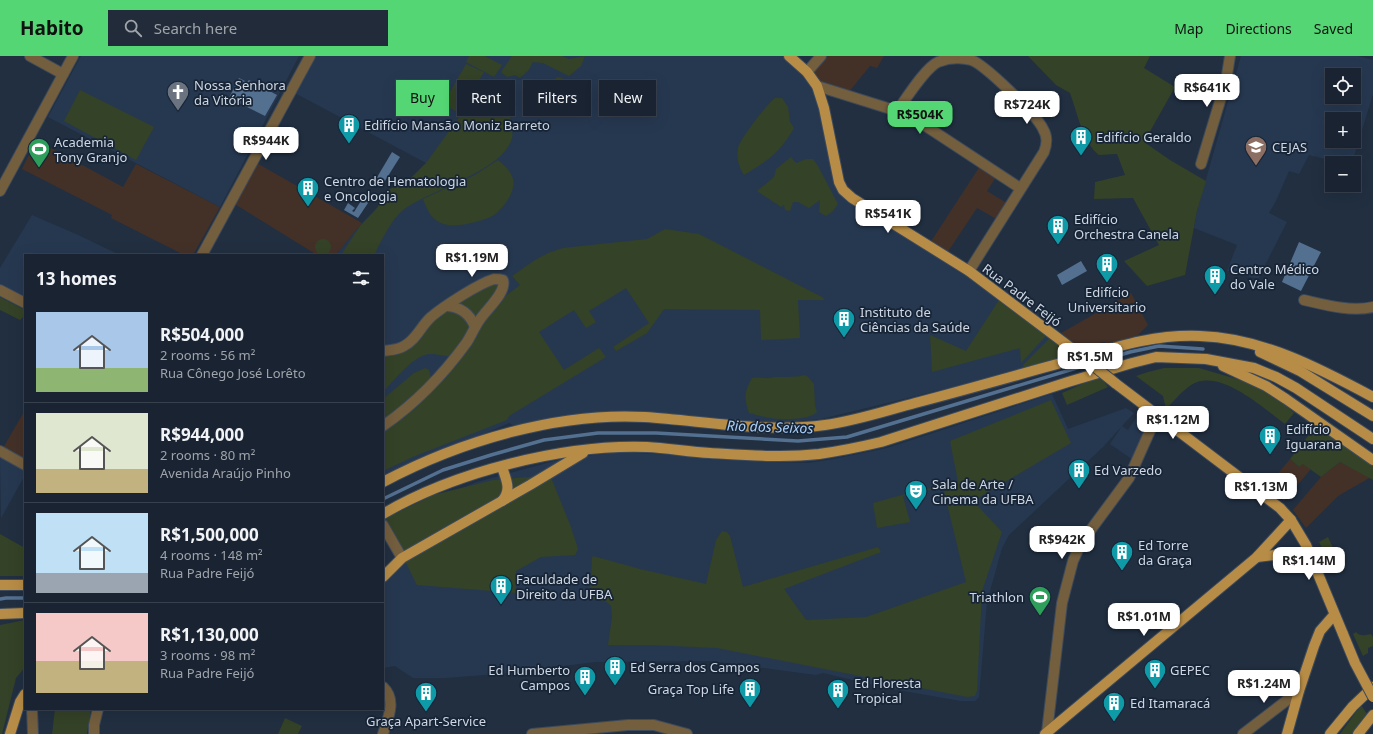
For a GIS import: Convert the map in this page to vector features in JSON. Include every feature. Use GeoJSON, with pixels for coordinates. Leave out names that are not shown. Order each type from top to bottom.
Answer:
{"type":"FeatureCollection","features":[{"type":"Feature","properties":{"kind":"main road","name":"Rua Padre Feijó"},"geometry":{"type":"LineString","coordinates":[[789,56],[807,72],[817,86],[824,108],[839,182],[843,190],[871,211],[969,271],[1280,508],[1291,520],[1300,533],[1313,560],[1342,634],[1355,663],[1371,691]]}},
{"type":"Feature","properties":{"kind":"main road"},"geometry":{"type":"LineString","coordinates":[[384,482],[432,459],[469,445],[515,431],[548,424],[579,419],[642,417],[767,427],[824,425],[860,418],[1149,338],[1202,336],[1225,338],[1253,344],[1294,358],[1330,374],[1373,397]]}},
{"type":"Feature","properties":{"kind":"main road"},"geometry":{"type":"LineString","coordinates":[[1225,338],[1300,371],[1373,416]]}},
{"type":"Feature","properties":{"kind":"main road"},"geometry":{"type":"LineString","coordinates":[[384,513],[426,492],[458,480],[502,467],[555,455],[588,450],[619,447],[648,447],[708,453],[786,456],[817,454],[852,449],[881,442],[1037,391],[1156,357],[1206,359],[1254,368],[1276,377],[1296,388],[1373,439]]}},
{"type":"Feature","properties":{"kind":"main road"},"geometry":{"type":"LineString","coordinates":[[1206,359],[1239,373],[1286,398],[1373,460]]}},
{"type":"Feature","properties":{"kind":"main road"},"geometry":{"type":"LineString","coordinates":[[384,576],[402,558],[588,450]]}},
{"type":"Feature","properties":{"kind":"main road"},"geometry":{"type":"LineString","coordinates":[[502,467],[508,485],[506,496],[502,501]]}},
{"type":"Feature","properties":{"kind":"main road"},"geometry":{"type":"LineString","coordinates":[[1046,733],[1257,557],[1291,520]]}},
{"type":"Feature","properties":{"kind":"main road"},"geometry":{"type":"LineString","coordinates":[[1257,557],[1283,554],[1313,560]]}},
{"type":"Feature","properties":{"kind":"main road"},"geometry":{"type":"LineString","coordinates":[[0,585],[24,585]]}},
{"type":"Feature","properties":{"kind":"main road"},"geometry":{"type":"LineString","coordinates":[[0,614],[24,613]]}},
{"type":"Feature","properties":{"kind":"main road"},"geometry":{"type":"LineString","coordinates":[[1287,734],[1299,691],[1320,631],[1334,615]]}},
{"type":"Feature","properties":{"kind":"main road"},"geometry":{"type":"LineString","coordinates":[[1330,734],[1353,706],[1371,691]]}},
{"type":"Feature","properties":{"kind":"main road"},"geometry":{"type":"LineString","coordinates":[[10,734],[20,702],[24,696]]}},
{"type":"Feature","properties":{"kind":"main road"},"geometry":{"type":"LineString","coordinates":[[1358,734],[1373,716]]}},
{"type":"Feature","properties":{"kind":"street"},"geometry":{"type":"LineString","coordinates":[[30,56],[63,74]]}},
{"type":"Feature","properties":{"kind":"street"},"geometry":{"type":"LineString","coordinates":[[0,191],[73,56]]}},
{"type":"Feature","properties":{"kind":"street"},"geometry":{"type":"LineString","coordinates":[[203,254],[310,56]]}},
{"type":"Feature","properties":{"kind":"street"},"geometry":{"type":"LineString","coordinates":[[807,72],[821,56]]}},
{"type":"Feature","properties":{"kind":"street"},"geometry":{"type":"LineString","coordinates":[[1201,164],[1226,80],[1230,56]]}},
{"type":"Feature","properties":{"kind":"street"},"geometry":{"type":"LineString","coordinates":[[897,111],[927,70],[937,63],[950,59],[962,58],[972,60],[984,68],[1022,103],[1044,129],[1047,142],[1044,152],[969,271]]}},
{"type":"Feature","properties":{"kind":"street"},"geometry":{"type":"LineString","coordinates":[[817,86],[912,117],[1020,188]]}},
{"type":"Feature","properties":{"kind":"street"},"geometry":{"type":"LineString","coordinates":[[384,351],[404,346],[414,337],[430,318],[456,299],[487,282],[496,279],[503,280],[504,286],[501,293],[478,322],[468,340],[437,378],[414,402],[384,425]]}},
{"type":"Feature","properties":{"kind":"street"},"geometry":{"type":"LineString","coordinates":[[0,290],[24,302]]}},
{"type":"Feature","properties":{"kind":"street"},"geometry":{"type":"LineString","coordinates":[[1304,300],[1337,307],[1357,309],[1373,307]]}},
{"type":"Feature","properties":{"kind":"street"},"geometry":{"type":"LineString","coordinates":[[447,306],[460,309],[470,318],[478,322]]}},
{"type":"Feature","properties":{"kind":"street"},"geometry":{"type":"LineString","coordinates":[[1046,733],[1062,603],[1073,560],[1081,544],[1129,478],[1157,415]]}},
{"type":"Feature","properties":{"kind":"street"},"geometry":{"type":"LineString","coordinates":[[0,451],[24,464]]}},
{"type":"Feature","properties":{"kind":"street"},"geometry":{"type":"LineString","coordinates":[[384,527],[402,558]]}},
{"type":"Feature","properties":{"kind":"street"},"geometry":{"type":"LineString","coordinates":[[383,734],[392,704],[390,697],[384,688]]}},
{"type":"Feature","properties":{"kind":"street"},"geometry":{"type":"LineString","coordinates":[[1243,734],[1299,691]]}},
{"type":"Feature","properties":{"kind":"street"},"geometry":{"type":"LineString","coordinates":[[32,710],[33,734]]}},
{"type":"Feature","properties":{"kind":"street"},"geometry":{"type":"LineString","coordinates":[[94,734],[94,725],[98,710]]}},
{"type":"Feature","properties":{"kind":"street"},"geometry":{"type":"LineString","coordinates":[[532,734],[628,725],[654,725],[687,734]]}},
{"type":"Feature","properties":{"kind":"shaded area"},"geometry":{"type":"Polygon","coordinates":[[[81,56],[299,56],[220,207],[48,117],[81,56]]]}},
{"type":"Feature","properties":{"kind":"shaded area"},"geometry":{"type":"Polygon","coordinates":[[[312,56],[786,56],[814,86],[837,183],[958,266],[1079,357],[969,385],[949,388],[821,419],[787,422],[565,417],[518,425],[509,423],[384,476],[384,254],[337,254],[362,223],[377,208],[387,190],[407,182],[426,163],[293,92],[312,56]]]}},
{"type":"Feature","properties":{"kind":"shaded area"},"geometry":{"type":"Polygon","coordinates":[[[823,56],[884,56],[877,68],[870,66],[848,93],[818,84],[809,72],[823,56]]]}},
{"type":"Feature","properties":{"kind":"shaded area","name":"CEJAS"},"geometry":{"type":"Polygon","coordinates":[[[1241,56],[1358,56],[1373,60],[1373,94],[1361,133],[1361,112],[1325,112],[1325,148],[1357,148],[1354,156],[1325,156],[1325,159],[1309,155],[1299,174],[1289,171],[1269,213],[1287,222],[1258,279],[1227,271],[1237,245],[1194,228],[1197,211],[1241,56]]]}},
{"type":"Feature","properties":{"kind":"shaded area"},"geometry":{"type":"Polygon","coordinates":[[[239,78],[247,82],[249,80],[277,95],[265,116],[229,98],[239,78]]]}},
{"type":"Feature","properties":{"kind":"shaded area"},"geometry":{"type":"Polygon","coordinates":[[[36,140],[123,187],[136,164],[220,207],[194,254],[182,254],[111,218],[112,215],[22,169],[36,140]]]}},
{"type":"Feature","properties":{"kind":"shaded area"},"geometry":{"type":"Polygon","coordinates":[[[392,152],[400,157],[383,184],[376,179],[392,152]]]}},
{"type":"Feature","properties":{"kind":"shaded area"},"geometry":{"type":"Polygon","coordinates":[[[255,162],[362,223],[337,254],[315,254],[233,203],[255,162]]]}},
{"type":"Feature","properties":{"kind":"shaded area"},"geometry":{"type":"Polygon","coordinates":[[[982,163],[998,174],[987,191],[1010,205],[1000,221],[977,208],[945,256],[928,246],[982,163]]]}},
{"type":"Feature","properties":{"kind":"shaded area"},"geometry":{"type":"Polygon","coordinates":[[[366,193],[372,197],[358,218],[344,210],[348,203],[355,208],[352,211],[354,212],[366,193]]]}},
{"type":"Feature","properties":{"kind":"shaded area"},"geometry":{"type":"Polygon","coordinates":[[[32,215],[118,254],[24,254],[24,296],[0,284],[0,268],[32,215]]]}},
{"type":"Feature","properties":{"kind":"shaded area"},"geometry":{"type":"Polygon","coordinates":[[[1299,242],[1321,252],[1301,291],[1282,282],[1299,242]]]}},
{"type":"Feature","properties":{"kind":"shaded area"},"geometry":{"type":"Polygon","coordinates":[[[1081,261],[1087,271],[1062,285],[1057,275],[1081,261]]]}},
{"type":"Feature","properties":{"kind":"shaded area"},"geometry":{"type":"Polygon","coordinates":[[[1131,293],[1148,325],[1130,343],[1114,347],[1104,342],[1074,350],[1056,336],[1131,293]]]}},
{"type":"Feature","properties":{"kind":"shaded area"},"geometry":{"type":"Polygon","coordinates":[[[1052,394],[1068,429],[1126,408],[1134,413],[1103,447],[1009,535],[1002,548],[987,602],[979,697],[975,701],[961,701],[886,688],[823,673],[816,675],[712,661],[595,662],[509,673],[446,678],[413,678],[395,666],[384,668],[384,582],[388,579],[397,563],[396,516],[477,482],[562,459],[619,452],[672,455],[706,459],[808,463],[887,448],[1052,394]]]}},
{"type":"Feature","properties":{"kind":"shaded area"},"geometry":{"type":"Polygon","coordinates":[[[24,412],[24,459],[3,448],[24,412]]]}},
{"type":"Feature","properties":{"kind":"shaded area"},"geometry":{"type":"Polygon","coordinates":[[[1136,418],[1145,425],[1143,439],[1133,460],[1110,444],[1122,426],[1128,430],[1136,418]]]}},
{"type":"Feature","properties":{"kind":"shaded area"},"geometry":{"type":"Polygon","coordinates":[[[0,454],[24,468],[24,477],[1,518],[0,454]]]}},
{"type":"Feature","properties":{"kind":"shaded area"},"geometry":{"type":"Polygon","coordinates":[[[1290,459],[1299,467],[1302,463],[1311,469],[1284,501],[1267,487],[1290,459]]]}},
{"type":"Feature","properties":{"kind":"shaded area"},"geometry":{"type":"Polygon","coordinates":[[[1340,462],[1371,477],[1338,496],[1306,528],[1293,510],[1321,477],[1340,462]]]}},
{"type":"Feature","properties":{"kind":"green space"},"geometry":{"type":"Polygon","coordinates":[[[469,56],[485,56],[502,65],[494,77],[466,62],[469,56]]]}},
{"type":"Feature","properties":{"kind":"green space"},"geometry":{"type":"Polygon","coordinates":[[[512,56],[562,56],[569,59],[585,56],[581,66],[569,76],[543,63],[533,62],[528,71],[520,78],[515,75],[507,77],[501,72],[512,56]]]}},
{"type":"Feature","properties":{"kind":"green space"},"geometry":{"type":"Polygon","coordinates":[[[1028,56],[1150,56],[1144,68],[1175,87],[1144,142],[1170,160],[1206,181],[1197,211],[1185,275],[1147,286],[1124,261],[1159,245],[1133,198],[1094,199],[1095,182],[1125,175],[1117,154],[1099,155],[1093,150],[1078,118],[1070,93],[1056,85],[1028,56]]]}},
{"type":"Feature","properties":{"kind":"green space"},"geometry":{"type":"Polygon","coordinates":[[[466,64],[484,72],[479,80],[457,80],[457,112],[449,107],[449,94],[466,64]]]}},
{"type":"Feature","properties":{"kind":"green space"},"geometry":{"type":"Polygon","coordinates":[[[557,77],[564,80],[554,80],[557,77]]]}},
{"type":"Feature","properties":{"kind":"green space"},"geometry":{"type":"Polygon","coordinates":[[[80,90],[154,127],[136,160],[64,121],[80,90]]]}},
{"type":"Feature","properties":{"kind":"green space"},"geometry":{"type":"Polygon","coordinates":[[[775,98],[782,98],[788,107],[790,122],[794,128],[789,137],[772,156],[744,175],[738,162],[738,148],[754,122],[775,98]]]}},
{"type":"Feature","properties":{"kind":"green space"},"geometry":{"type":"Polygon","coordinates":[[[460,116],[510,116],[512,138],[506,150],[495,161],[480,171],[414,203],[402,211],[390,226],[375,254],[342,254],[360,226],[377,208],[387,190],[407,182],[426,163],[460,116]]]}},
{"type":"Feature","properties":{"kind":"green space"},"geometry":{"type":"Polygon","coordinates":[[[791,157],[796,163],[806,159],[813,159],[818,166],[838,204],[833,211],[826,216],[819,212],[820,200],[809,208],[798,202],[793,202],[790,211],[785,210],[784,205],[781,207],[757,191],[774,177],[776,169],[791,157]]]}},
{"type":"Feature","properties":{"kind":"green space"},"geometry":{"type":"Polygon","coordinates":[[[498,160],[511,173],[513,179],[513,189],[505,204],[498,212],[489,218],[460,225],[446,225],[437,221],[432,216],[423,199],[475,175],[498,160]]]}},
{"type":"Feature","properties":{"kind":"green space"},"geometry":{"type":"Polygon","coordinates":[[[665,229],[699,234],[822,297],[825,300],[798,300],[800,338],[761,340],[760,310],[664,309],[647,333],[616,351],[613,347],[649,323],[626,288],[589,311],[596,322],[586,328],[574,310],[539,332],[564,370],[599,348],[606,357],[509,416],[507,420],[415,456],[384,471],[384,432],[416,405],[495,304],[520,285],[512,276],[535,260],[548,253],[563,248],[647,239],[665,229]]]}},
{"type":"Feature","properties":{"kind":"green space"},"geometry":{"type":"Polygon","coordinates":[[[323,239],[330,244],[330,250],[326,254],[320,254],[315,247],[320,240],[323,239]]]}},
{"type":"Feature","properties":{"kind":"green space"},"geometry":{"type":"Polygon","coordinates":[[[498,281],[502,286],[475,317],[452,304],[498,281]]]}},
{"type":"Feature","properties":{"kind":"green space"},"geometry":{"type":"Polygon","coordinates":[[[0,297],[24,309],[24,314],[20,320],[0,310],[0,297]]]}},
{"type":"Feature","properties":{"kind":"green space"},"geometry":{"type":"Polygon","coordinates":[[[999,300],[1047,335],[1021,363],[1020,348],[932,372],[930,335],[966,351],[999,300]]]}},
{"type":"Feature","properties":{"kind":"green space"},"geometry":{"type":"Polygon","coordinates":[[[444,308],[462,312],[472,329],[452,357],[430,354],[418,358],[405,368],[384,391],[384,353],[391,352],[444,308]]]}},
{"type":"Feature","properties":{"kind":"green space"},"geometry":{"type":"Polygon","coordinates":[[[1050,338],[1075,356],[1025,372],[1023,365],[1050,338]]]}},
{"type":"Feature","properties":{"kind":"green space"},"geometry":{"type":"Polygon","coordinates":[[[425,368],[429,370],[431,379],[384,423],[384,398],[414,373],[425,368]]]}},
{"type":"Feature","properties":{"kind":"green space"},"geometry":{"type":"Polygon","coordinates":[[[1164,368],[1199,368],[1254,384],[1276,397],[1294,413],[1285,424],[1240,392],[1227,385],[1214,381],[1202,381],[1191,385],[1166,409],[1163,396],[1136,376],[1164,368]]]}},
{"type":"Feature","properties":{"kind":"green space"},"geometry":{"type":"Polygon","coordinates":[[[805,375],[814,384],[815,406],[817,412],[814,415],[795,419],[775,419],[749,413],[746,403],[746,395],[747,387],[752,378],[796,377],[805,375]]]}},
{"type":"Feature","properties":{"kind":"green space"},"geometry":{"type":"Polygon","coordinates":[[[1100,376],[1108,387],[1067,405],[1062,393],[1100,376]]]}},
{"type":"Feature","properties":{"kind":"green space"},"geometry":{"type":"Polygon","coordinates":[[[1051,400],[1071,443],[978,498],[976,501],[977,505],[1002,532],[982,591],[977,691],[975,696],[967,697],[717,648],[608,645],[612,617],[611,606],[607,602],[590,598],[593,556],[640,569],[706,584],[716,540],[722,531],[727,532],[730,536],[743,587],[878,547],[881,552],[784,589],[806,620],[866,617],[966,582],[943,487],[903,496],[910,522],[877,528],[873,503],[958,482],[950,441],[1051,400]]]}},
{"type":"Feature","properties":{"kind":"green space"},"geometry":{"type":"Polygon","coordinates":[[[1315,427],[1373,466],[1373,480],[1340,462],[1321,477],[1303,464],[1299,467],[1290,459],[1315,427]]]}},
{"type":"Feature","properties":{"kind":"green space"},"geometry":{"type":"Polygon","coordinates":[[[550,475],[571,527],[578,549],[575,555],[541,557],[516,571],[516,593],[417,585],[384,519],[433,495],[493,480],[550,475]]]}},
{"type":"Feature","properties":{"kind":"green space"},"geometry":{"type":"Polygon","coordinates":[[[0,534],[24,547],[24,576],[0,576],[0,534]]]}},
{"type":"Feature","properties":{"kind":"green space"},"geometry":{"type":"Polygon","coordinates":[[[1328,537],[1336,554],[1327,559],[1319,542],[1328,537]]]}},
{"type":"Feature","properties":{"kind":"green space"},"geometry":{"type":"Polygon","coordinates":[[[24,620],[24,668],[16,678],[2,734],[0,734],[0,625],[24,620]]]}},
{"type":"Feature","properties":{"kind":"green space"},"geometry":{"type":"Polygon","coordinates":[[[1356,632],[1361,635],[1371,634],[1373,637],[1373,646],[1368,648],[1368,653],[1363,656],[1353,634],[1356,632]]]}},
{"type":"Feature","properties":{"kind":"green space"},"geometry":{"type":"Polygon","coordinates":[[[1361,705],[1367,714],[1352,734],[1340,734],[1361,705]]]}},
{"type":"Feature","properties":{"kind":"green space"},"geometry":{"type":"Polygon","coordinates":[[[55,710],[91,710],[87,734],[52,734],[55,710]]]}},
{"type":"Feature","properties":{"kind":"green space"},"geometry":{"type":"Polygon","coordinates":[[[285,718],[302,726],[298,734],[278,734],[285,718]]]}},
{"type":"Feature","properties":{"kind":"waterway","name":"Rio dos Seixos"},"geometry":{"type":"LineString","coordinates":[[384,499],[443,470],[544,440],[598,433],[656,433],[798,441],[847,437],[1130,352],[1159,346],[1203,349]]}},
{"type":"Feature","properties":{"kind":"waterway","name":"Rio dos Seixos"},"geometry":{"type":"LineString","coordinates":[[0,599],[24,598]]}},
{"type":"Feature","properties":{"kind":"place","name":"Nossa Senhora da Vitória"},"geometry":{"type":"Point","coordinates":[178,112]}},
{"type":"Feature","properties":{"kind":"place","name":"Edifício Mansão Moniz Barreto"},"geometry":{"type":"Point","coordinates":[349,144]}},
{"type":"Feature","properties":{"kind":"place","name":"Edifício Geraldo"},"geometry":{"type":"Point","coordinates":[1081,156]}},
{"type":"Feature","properties":{"kind":"place","name":"CEJAS"},"geometry":{"type":"Point","coordinates":[1256,166]}},
{"type":"Feature","properties":{"kind":"place","name":"Academia Tony Granjo"},"geometry":{"type":"Point","coordinates":[39,168]}},
{"type":"Feature","properties":{"kind":"place","name":"Centro de Hematologia e Oncologia"},"geometry":{"type":"Point","coordinates":[308,208]}},
{"type":"Feature","properties":{"kind":"place","name":"Edifício Orchestra Canela"},"geometry":{"type":"Point","coordinates":[1058,246]}},
{"type":"Feature","properties":{"kind":"place","name":"Edifício Universitario"},"geometry":{"type":"Point","coordinates":[1107,284]}},
{"type":"Feature","properties":{"kind":"place","name":"Centro Médico do Vale"},"geometry":{"type":"Point","coordinates":[1215,296]}},
{"type":"Feature","properties":{"kind":"place","name":"Instituto de Ciências da Saúde"},"geometry":{"type":"Point","coordinates":[844,338]}},
{"type":"Feature","properties":{"kind":"place","name":"Edifício Iguarana"},"geometry":{"type":"Point","coordinates":[1270,456]}},
{"type":"Feature","properties":{"kind":"place","name":"Ed Varzedo"},"geometry":{"type":"Point","coordinates":[1079,490]}},
{"type":"Feature","properties":{"kind":"place","name":"Sala de Arte / Cinema da UFBA"},"geometry":{"type":"Point","coordinates":[916,510]}},
{"type":"Feature","properties":{"kind":"place","name":"Ed Torre da Graça"},"geometry":{"type":"Point","coordinates":[1122,572]}},
{"type":"Feature","properties":{"kind":"place","name":"Faculdade de Direito da UFBA"},"geometry":{"type":"Point","coordinates":[501,606]}},
{"type":"Feature","properties":{"kind":"place","name":"Triathlon"},"geometry":{"type":"Point","coordinates":[1040,616]}},
{"type":"Feature","properties":{"kind":"place","name":"Ed Serra dos Campos"},"geometry":{"type":"Point","coordinates":[615,686]}},
{"type":"Feature","properties":{"kind":"place","name":"GEPEC"},"geometry":{"type":"Point","coordinates":[1155,690]}},
{"type":"Feature","properties":{"kind":"place","name":"Ed Humberto Campos"},"geometry":{"type":"Point","coordinates":[585,696]}},
{"type":"Feature","properties":{"kind":"place","name":"Graça Top Life"},"geometry":{"type":"Point","coordinates":[750,708]}},
{"type":"Feature","properties":{"kind":"place","name":"Ed Floresta Tropical"},"geometry":{"type":"Point","coordinates":[838,710]}},
{"type":"Feature","properties":{"kind":"place","name":"Graça Apart-Service"},"geometry":{"type":"Point","coordinates":[426,712]}},
{"type":"Feature","properties":{"kind":"place","name":"Ed Itamaracá"},"geometry":{"type":"Point","coordinates":[1114,722]}}]}
